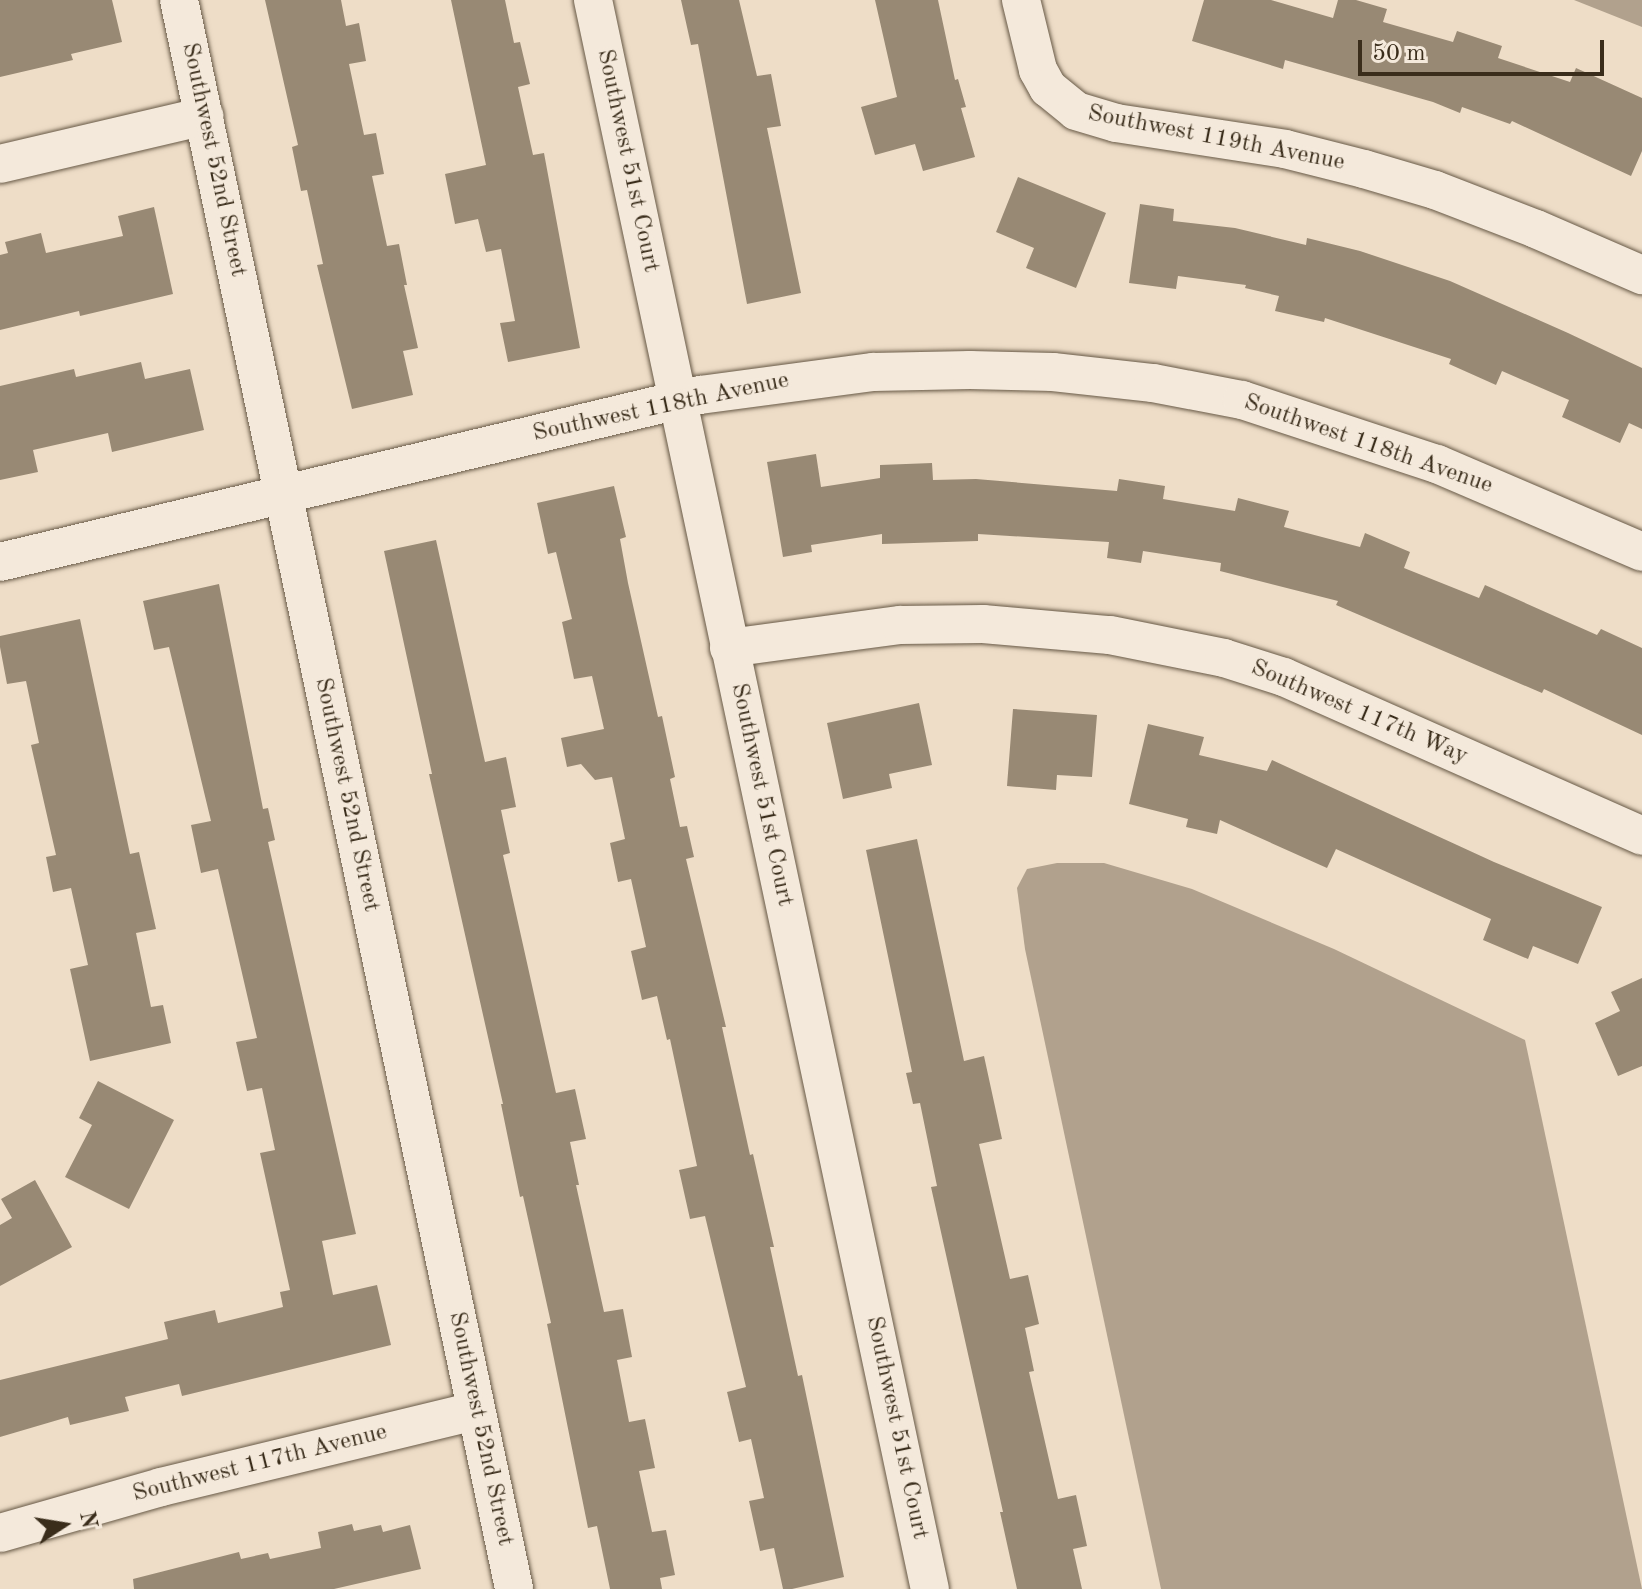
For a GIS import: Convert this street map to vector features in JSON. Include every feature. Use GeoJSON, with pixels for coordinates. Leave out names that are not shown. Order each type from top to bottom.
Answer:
{"type":"FeatureCollection","features":[{"type":"Feature","properties":{"kind":"street","name":"Southwest 52nd Street"},"geometry":{"type":"LineString","coordinates":[[179,0],[514,1589]]}},
{"type":"Feature","properties":{"kind":"street","name":"Southwest 51st Court"},"geometry":{"type":"LineString","coordinates":[[593,0],[930,1589]]}},
{"type":"Feature","properties":{"kind":"street","name":"Southwest 119th Avenue"},"geometry":{"type":"LineString","coordinates":[[1021,0],[1038,70],[1048,88],[1061,101],[1094,118],[1285,149],[1435,190],[1642,275]]}},
{"type":"Feature","properties":{"kind":"street"},"geometry":{"type":"LineString","coordinates":[[0,164],[204,116]]}},
{"type":"Feature","properties":{"kind":"street","name":"Southwest 118th Avenue"},"geometry":{"type":"LineString","coordinates":[[0,562],[677,400],[769,384],[873,372],[1053,372],[1153,383],[1242,400],[1437,464],[1642,552]]}},
{"type":"Feature","properties":{"kind":"street","name":"Southwest 117th Way"},"geometry":{"type":"LineString","coordinates":[[729,648],[900,625],[983,624],[1110,635],[1224,658],[1284,677],[1642,836]]}},
{"type":"Feature","properties":{"kind":"street","name":"Southwest 117th Avenue"},"geometry":{"type":"LineString","coordinates":[[0,1533],[131,1495],[475,1411]]}},
{"type":"Feature","properties":{"kind":"shaded area"},"geometry":{"type":"Polygon","coordinates":[[[1574,0],[1642,0],[1642,27],[1574,0]]]}},
{"type":"Feature","properties":{"kind":"shaded area"},"geometry":{"type":"Polygon","coordinates":[[[1057,863],[1104,863],[1192,889],[1334,949],[1525,1040],[1642,1589],[1161,1589],[1025,949],[1017,888],[1027,869],[1057,863]]]}},
{"type":"Feature","properties":{"kind":"building"},"geometry":{"type":"Polygon","coordinates":[[[0,0],[112,0],[122,42],[71,54],[73,60],[0,77],[0,0]]]}},
{"type":"Feature","properties":{"kind":"building"},"geometry":{"type":"Polygon","coordinates":[[[265,0],[341,0],[346,26],[359,23],[366,61],[349,64],[364,135],[376,133],[384,174],[372,176],[387,246],[399,244],[407,285],[404,285],[418,348],[403,351],[413,395],[352,409],[317,265],[323,264],[307,190],[301,191],[292,147],[298,145],[265,0]]]}},
{"type":"Feature","properties":{"kind":"building"},"geometry":{"type":"Polygon","coordinates":[[[451,0],[505,0],[514,43],[520,42],[530,84],[518,87],[533,155],[544,153],[580,348],[508,362],[500,323],[515,321],[501,249],[486,252],[478,219],[455,224],[445,174],[486,165],[451,0]]]}},
{"type":"Feature","properties":{"kind":"building"},"geometry":{"type":"Polygon","coordinates":[[[681,0],[739,0],[757,76],[771,74],[781,126],[767,128],[801,293],[747,304],[698,44],[691,45],[681,0]]]}},
{"type":"Feature","properties":{"kind":"building"},"geometry":{"type":"Polygon","coordinates":[[[875,0],[938,0],[955,80],[958,79],[966,107],[961,108],[975,157],[923,171],[915,144],[875,155],[861,107],[897,97],[875,0]]]}},
{"type":"Feature","properties":{"kind":"building"},"geometry":{"type":"Polygon","coordinates":[[[1204,0],[1271,0],[1333,18],[1338,0],[1356,0],[1387,9],[1383,22],[1453,42],[1457,31],[1502,46],[1498,58],[1570,82],[1576,68],[1642,98],[1642,151],[1631,176],[1512,121],[1510,124],[1462,107],[1460,113],[1433,102],[1285,60],[1283,69],[1192,41],[1204,0]]]}},
{"type":"Feature","properties":{"kind":"building"},"geometry":{"type":"Polygon","coordinates":[[[1018,177],[1106,213],[1076,288],[1026,268],[1034,248],[996,232],[1018,177]]]}},
{"type":"Feature","properties":{"kind":"building"},"geometry":{"type":"Polygon","coordinates":[[[1140,204],[1174,209],[1173,221],[1235,228],[1306,245],[1307,238],[1360,251],[1450,281],[1568,333],[1642,368],[1642,429],[1629,423],[1620,443],[1562,417],[1569,400],[1502,371],[1496,385],[1449,364],[1451,359],[1325,318],[1324,322],[1275,311],[1279,296],[1245,288],[1246,285],[1178,276],[1176,289],[1129,283],[1140,204]]]}},
{"type":"Feature","properties":{"kind":"building"},"geometry":{"type":"Polygon","coordinates":[[[154,207],[173,294],[80,316],[79,311],[0,330],[0,255],[8,253],[5,242],[41,233],[46,253],[123,236],[118,216],[154,207]]]}},
{"type":"Feature","properties":{"kind":"building"},"geometry":{"type":"Polygon","coordinates":[[[141,362],[145,379],[190,369],[204,430],[112,452],[108,433],[33,450],[38,472],[0,480],[0,386],[74,369],[76,377],[141,362]]]}},
{"type":"Feature","properties":{"kind":"building"},"geometry":{"type":"Polygon","coordinates":[[[816,454],[821,487],[880,478],[880,465],[932,463],[933,480],[976,479],[1117,491],[1119,479],[1165,486],[1163,499],[1235,511],[1238,498],[1289,511],[1284,527],[1360,547],[1365,533],[1410,552],[1404,568],[1479,598],[1485,585],[1597,635],[1601,629],[1642,648],[1642,735],[1544,689],[1542,693],[1336,605],[1338,601],[1220,571],[1221,563],[1143,551],[1141,563],[1107,558],[1109,542],[978,534],[978,541],[882,544],[882,534],[811,545],[812,552],[783,557],[767,462],[816,454]]]}},
{"type":"Feature","properties":{"kind":"building"},"geometry":{"type":"Polygon","coordinates":[[[614,486],[626,537],[620,539],[628,583],[675,777],[670,779],[680,827],[687,826],[694,857],[686,859],[726,1027],[722,1027],[774,1247],[770,1247],[798,1376],[802,1375],[844,1577],[792,1589],[783,1589],[774,1548],[760,1551],[749,1501],[764,1498],[751,1439],[739,1442],[727,1392],[746,1387],[705,1216],[690,1219],[679,1170],[697,1166],[670,1039],[667,1040],[657,996],[642,1000],[631,951],[646,947],[631,879],[618,882],[610,843],[625,839],[612,777],[595,780],[581,764],[567,767],[561,738],[604,729],[592,676],[574,679],[562,622],[572,619],[556,552],[548,554],[537,503],[614,486]]]}},
{"type":"Feature","properties":{"kind":"building"},"geometry":{"type":"Polygon","coordinates":[[[436,540],[485,762],[506,757],[516,807],[501,810],[510,853],[503,855],[556,1093],[575,1089],[586,1139],[570,1142],[579,1185],[576,1185],[604,1312],[623,1309],[632,1357],[617,1360],[629,1422],[645,1419],[655,1468],[639,1471],[652,1532],[666,1530],[675,1575],[660,1578],[662,1589],[610,1589],[597,1526],[588,1528],[547,1324],[551,1323],[523,1196],[520,1197],[503,1104],[429,774],[432,774],[384,551],[436,540]]]}},
{"type":"Feature","properties":{"kind":"building"},"geometry":{"type":"Polygon","coordinates":[[[219,584],[263,809],[268,808],[275,840],[268,842],[356,1234],[322,1241],[333,1295],[377,1285],[391,1345],[182,1396],[179,1384],[125,1397],[129,1411],[70,1425],[68,1417],[0,1437],[0,1380],[168,1339],[164,1322],[215,1310],[218,1323],[283,1307],[280,1292],[290,1290],[260,1153],[275,1150],[262,1088],[247,1091],[236,1042],[257,1038],[218,869],[201,873],[191,825],[211,821],[169,647],[154,650],[143,601],[219,584]]]}},
{"type":"Feature","properties":{"kind":"building"},"geometry":{"type":"Polygon","coordinates":[[[80,619],[130,854],[139,852],[156,929],[136,933],[151,1007],[163,1005],[171,1043],[90,1061],[70,969],[88,965],[71,888],[53,892],[46,857],[56,855],[31,745],[39,743],[26,681],[7,684],[0,647],[0,636],[80,619]]]}},
{"type":"Feature","properties":{"kind":"building"},"geometry":{"type":"Polygon","coordinates":[[[919,703],[932,765],[889,774],[892,788],[843,799],[827,723],[919,703]]]}},
{"type":"Feature","properties":{"kind":"building"},"geometry":{"type":"Polygon","coordinates":[[[1013,709],[1097,715],[1092,777],[1057,775],[1056,790],[1007,786],[1013,709]]]}},
{"type":"Feature","properties":{"kind":"building"},"geometry":{"type":"Polygon","coordinates":[[[1148,724],[1204,737],[1199,755],[1267,771],[1272,760],[1494,862],[1602,907],[1578,964],[1533,946],[1528,959],[1483,940],[1491,919],[1336,849],[1327,868],[1220,820],[1217,834],[1186,827],[1188,819],[1129,804],[1148,724]]]}},
{"type":"Feature","properties":{"kind":"building"},"geometry":{"type":"Polygon","coordinates":[[[917,839],[964,1061],[984,1056],[1002,1139],[979,1144],[1010,1279],[1028,1275],[1039,1324],[1025,1328],[1034,1371],[1029,1372],[1058,1499],[1076,1495],[1087,1546],[1073,1549],[1082,1589],[1017,1589],[1000,1512],[1003,1512],[931,1187],[937,1186],[920,1103],[913,1104],[906,1073],[912,1072],[866,850],[917,839]]]}},
{"type":"Feature","properties":{"kind":"building"},"geometry":{"type":"Polygon","coordinates":[[[1642,978],[1642,1066],[1618,1076],[1595,1023],[1620,1011],[1611,992],[1642,978]]]}},
{"type":"Feature","properties":{"kind":"building"},"geometry":{"type":"Polygon","coordinates":[[[98,1081],[174,1120],[129,1209],[65,1177],[92,1125],[79,1118],[98,1081]]]}},
{"type":"Feature","properties":{"kind":"building"},"geometry":{"type":"Polygon","coordinates":[[[35,1180],[72,1247],[0,1286],[0,1225],[12,1218],[1,1199],[35,1180]]]}},
{"type":"Feature","properties":{"kind":"building"},"geometry":{"type":"Polygon","coordinates":[[[352,1524],[354,1531],[381,1525],[383,1532],[410,1525],[421,1569],[334,1589],[134,1589],[133,1579],[239,1552],[241,1559],[268,1553],[270,1559],[321,1548],[318,1532],[352,1524]]]}}]}
